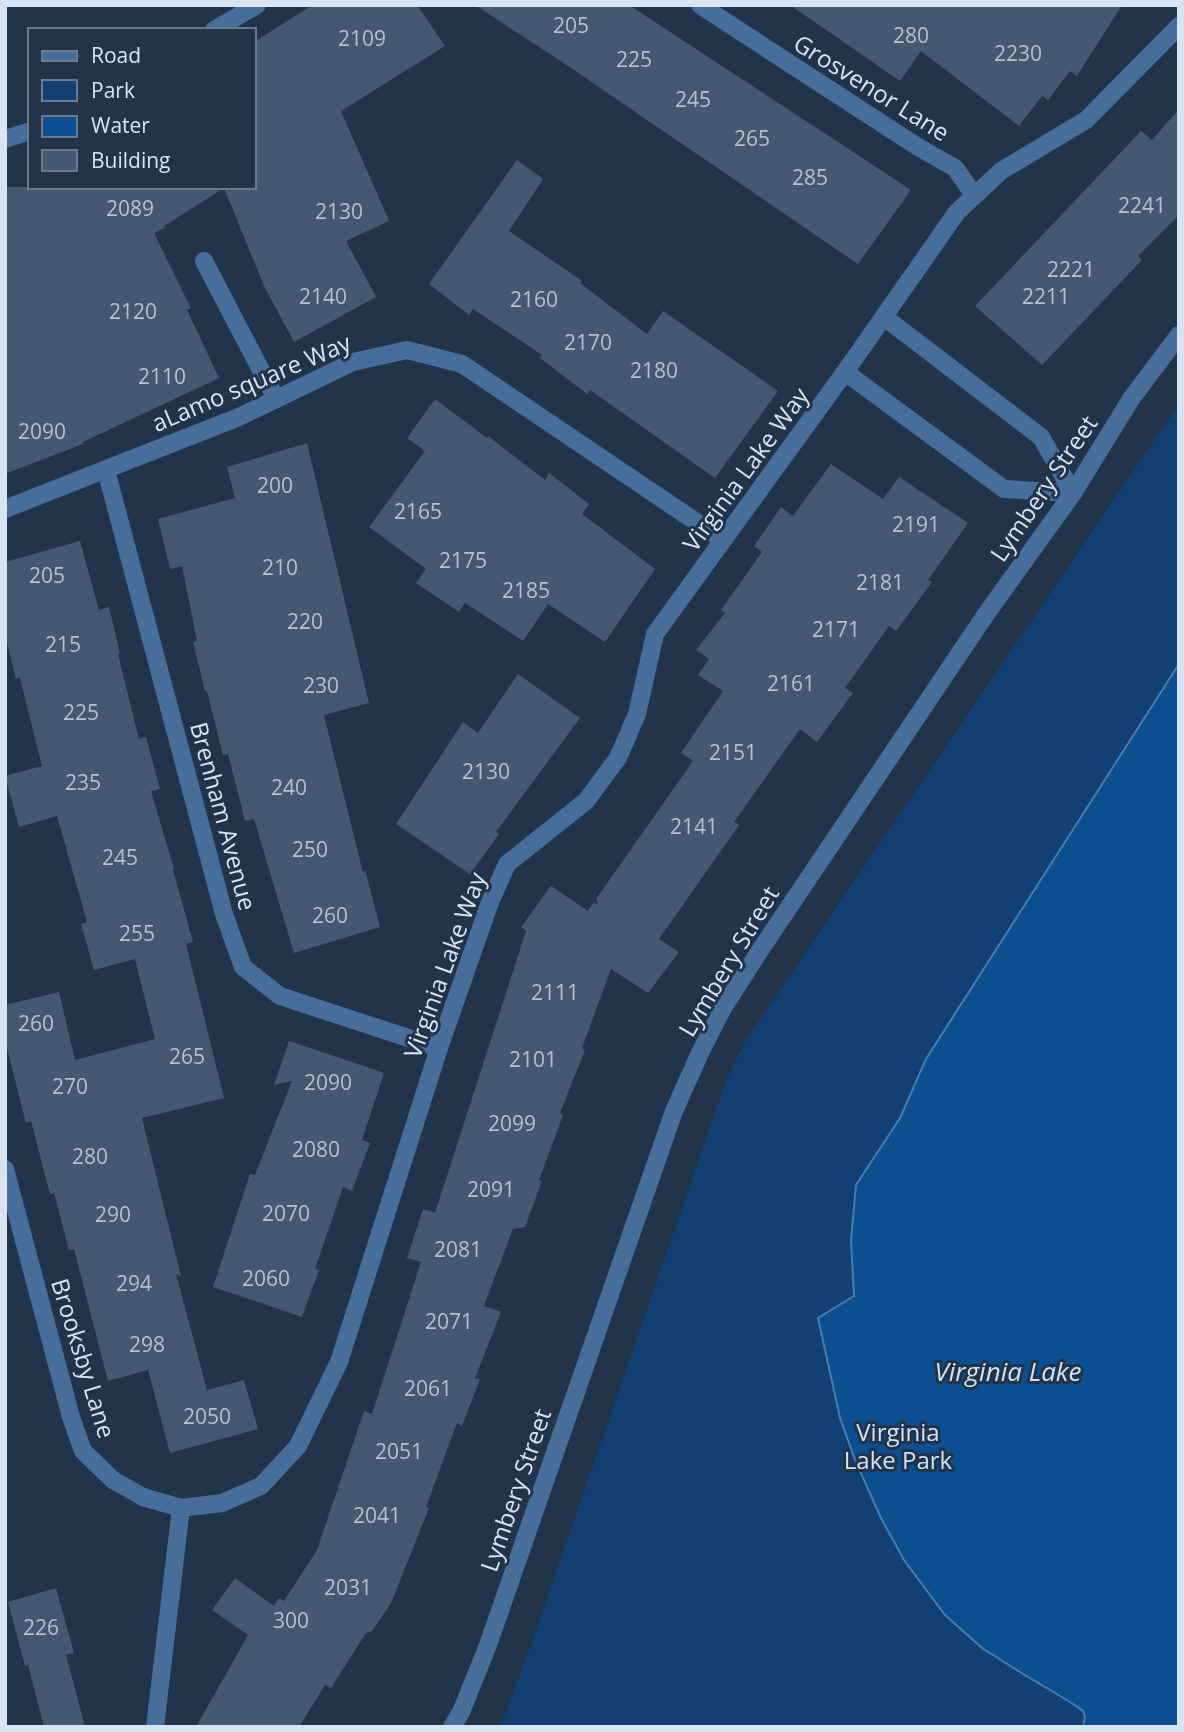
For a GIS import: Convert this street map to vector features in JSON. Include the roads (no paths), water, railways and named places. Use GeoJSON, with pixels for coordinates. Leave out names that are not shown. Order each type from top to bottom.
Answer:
{"type":"FeatureCollection","features":[{"type":"Feature","properties":{"kind":"street"},"geometry":{"type":"LineString","coordinates":[[217,28],[257,5]]}},
{"type":"Feature","properties":{"kind":"street","name":"Grosvenor Lane"},"geometry":{"type":"LineString","coordinates":[[699,5],[918,147],[955,168],[974,195]]}},
{"type":"Feature","properties":{"kind":"street","name":"Virginia Lake Way"},"geometry":{"type":"LineString","coordinates":[[181,1508],[222,1503],[261,1486],[298,1446],[339,1362],[439,1048],[490,902],[507,864],[586,801],[618,758],[637,714],[655,634],[957,212],[1001,171],[1086,120],[1179,26]]}},
{"type":"Feature","properties":{"kind":"street"},"geometry":{"type":"LineString","coordinates":[[5,139],[28,132]]}},
{"type":"Feature","properties":{"kind":"street"},"geometry":{"type":"LineString","coordinates":[[204,261],[276,399]]}},
{"type":"Feature","properties":{"kind":"street"},"geometry":{"type":"LineString","coordinates":[[884,317],[1041,437],[1073,493]]}},
{"type":"Feature","properties":{"kind":"street","name":"Lymbery Street"},"geometry":{"type":"LineString","coordinates":[[452,1727],[461,1712],[488,1645],[674,1111],[723,1008],[984,617],[1073,493],[1131,399],[1179,335]]}},
{"type":"Feature","properties":{"kind":"street","name":"aLamo square Way"},"geometry":{"type":"LineString","coordinates":[[5,509],[239,417],[353,362],[407,350],[462,364],[723,540]]}},
{"type":"Feature","properties":{"kind":"street"},"geometry":{"type":"LineString","coordinates":[[845,372],[1004,489],[1073,493]]}},
{"type":"Feature","properties":{"kind":"street","name":"Brenham Avenue"},"geometry":{"type":"LineString","coordinates":[[106,470],[224,914],[243,967],[280,996],[439,1048]]}},
{"type":"Feature","properties":{"kind":"street","name":"Brooksby Lane"},"geometry":{"type":"LineString","coordinates":[[5,1169],[71,1417],[83,1451],[113,1480],[143,1497],[181,1508]]}},
{"type":"Feature","properties":{"kind":"street"},"geometry":{"type":"LineString","coordinates":[[155,1727],[181,1508]]}},
{"type":"Feature","properties":{"kind":"water","name":"Virginia Lake"},"geometry":{"type":"Polygon","coordinates":[[[1179,664],[1179,1727],[1083,1727],[1083,1711],[982,1648],[945,1615],[904,1560],[881,1518],[840,1418],[818,1318],[854,1296],[851,1241],[856,1185],[900,1118],[926,1059],[1179,664]]]}},
{"type":"Feature","properties":{"kind":"park label","name":"Virginia Lake Park"},"geometry":{"type":"Point","coordinates":[898,1445]}}]}
